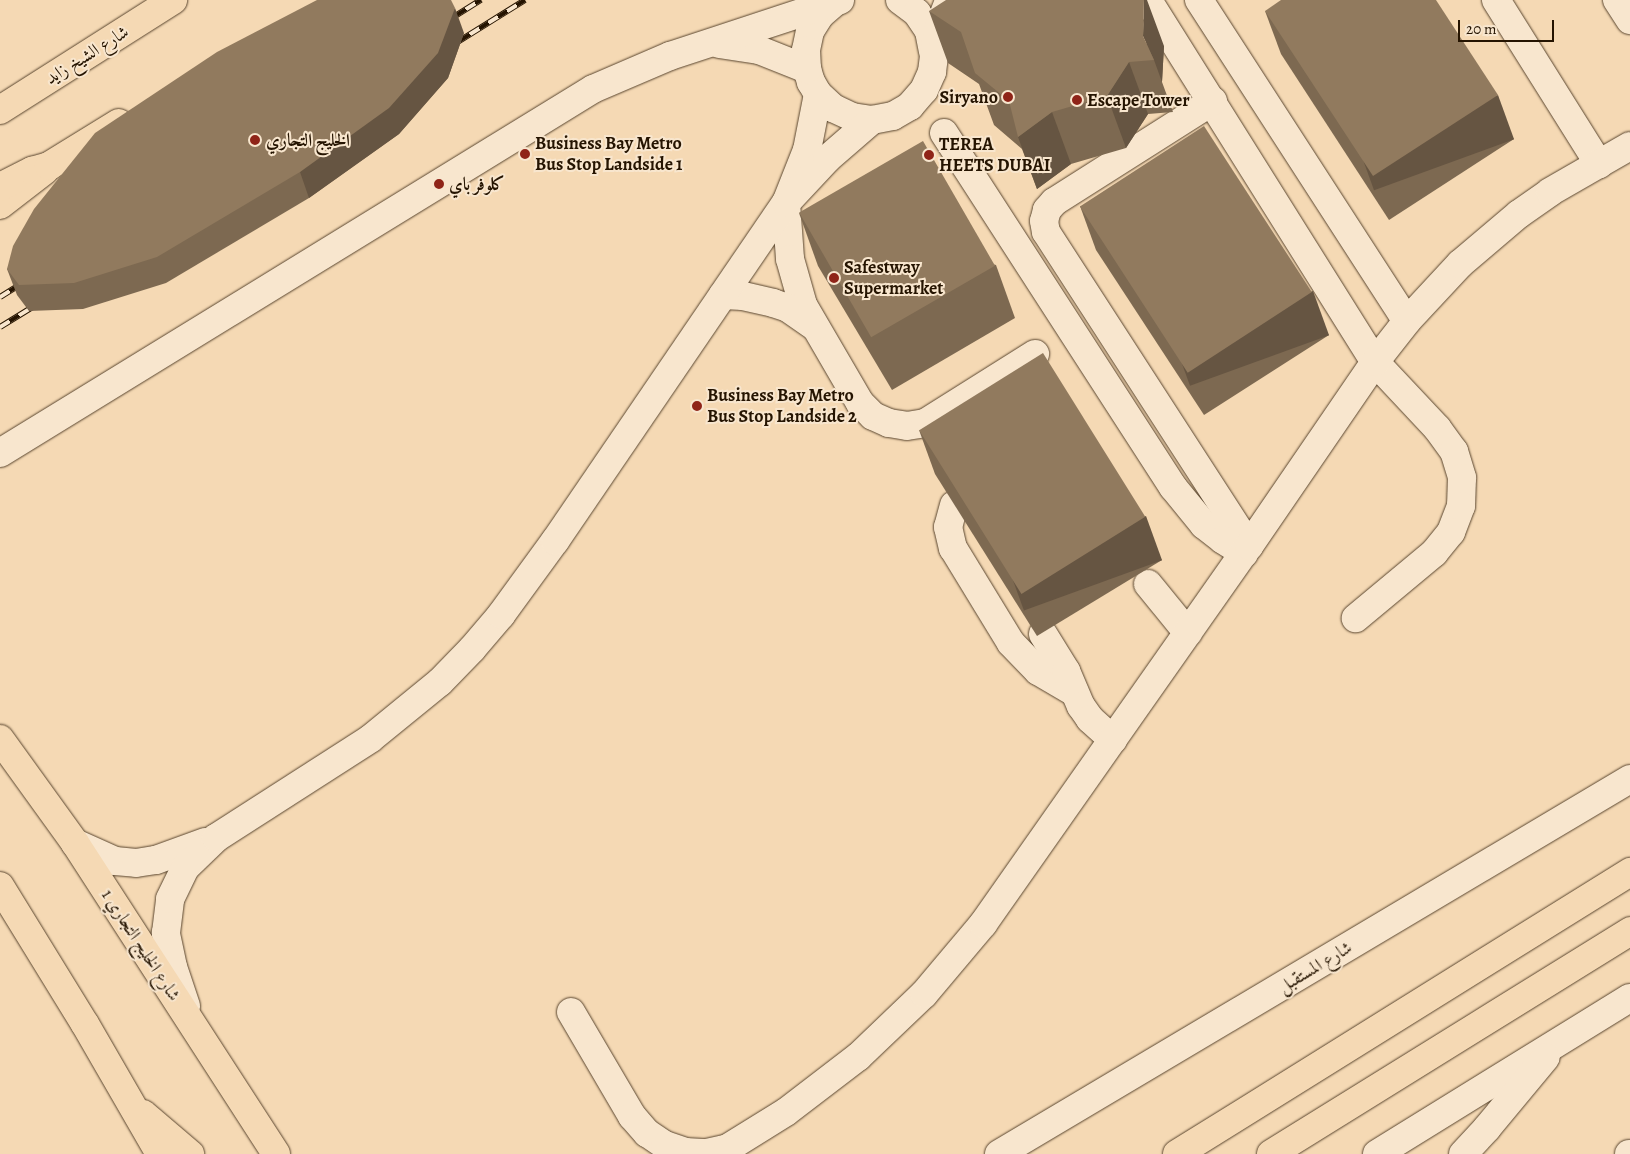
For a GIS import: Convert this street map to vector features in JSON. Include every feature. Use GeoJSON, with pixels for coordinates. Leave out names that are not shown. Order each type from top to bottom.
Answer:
{"type":"FeatureCollection","features":[{"type":"Feature","properties":{"kind":"main road","name":"شارع الشيخ زايد"},"geometry":{"type":"LineString","coordinates":[[0,110],[174,0]]}},
{"type":"Feature","properties":{"kind":"main road"},"geometry":{"type":"LineString","coordinates":[[0,205],[49,166],[142,109]]}},
{"type":"Feature","properties":{"kind":"main road"},"geometry":{"type":"LineString","coordinates":[[0,187],[23,175],[49,166]]}},
{"type":"Feature","properties":{"kind":"main road","name":"شارع الخليج التجاري 1"},"geometry":{"type":"LineString","coordinates":[[0,739],[74,843],[276,1154]]}},
{"type":"Feature","properties":{"kind":"main road"},"geometry":{"type":"LineString","coordinates":[[1177,1154],[1630,872]]}},
{"type":"Feature","properties":{"kind":"main road"},"geometry":{"type":"LineString","coordinates":[[0,886],[86,1024],[160,1154]]}},
{"type":"Feature","properties":{"kind":"main road"},"geometry":{"type":"LineString","coordinates":[[1271,1154],[1630,931]]}},
{"type":"Feature","properties":{"kind":"main road"},"geometry":{"type":"LineString","coordinates":[[133,1107],[160,1126],[190,1154]]}},
{"type":"Feature","properties":{"kind":"street"},"geometry":{"type":"LineString","coordinates":[[900,0],[917,13],[929,31],[933,52]]}},
{"type":"Feature","properties":{"kind":"street"},"geometry":{"type":"LineString","coordinates":[[837,1],[820,15],[810,31],[806,50],[807,69],[818,94],[833,108],[852,117],[872,120],[893,116],[910,106],[924,90],[932,72],[937,32],[949,0]]}},
{"type":"Feature","properties":{"kind":"street"},"geometry":{"type":"LineString","coordinates":[[1199,0],[1407,321]]}},
{"type":"Feature","properties":{"kind":"street"},"geometry":{"type":"LineString","coordinates":[[1496,0],[1599,164]]}},
{"type":"Feature","properties":{"kind":"street"},"geometry":{"type":"LineString","coordinates":[[1617,0],[1630,20]]}},
{"type":"Feature","properties":{"kind":"street"},"geometry":{"type":"LineString","coordinates":[[0,454],[593,88],[670,56],[837,1]]}},
{"type":"Feature","properties":{"kind":"street"},"geometry":{"type":"LineString","coordinates":[[1149,2],[1213,101],[1375,362],[1437,428],[1454,451],[1462,478],[1461,506],[1451,532],[1434,554],[1356,618]]}},
{"type":"Feature","properties":{"kind":"street"},"geometry":{"type":"LineString","coordinates":[[710,43],[760,50],[807,69]]}},
{"type":"Feature","properties":{"kind":"street"},"geometry":{"type":"LineString","coordinates":[[818,94],[807,150],[786,203],[790,259],[795,283],[814,326],[860,403],[873,416],[890,423],[907,426],[925,423],[941,415],[1035,354]]}},
{"type":"Feature","properties":{"kind":"street"},"geometry":{"type":"LineString","coordinates":[[1213,101],[1054,202],[1047,210],[1044,221],[1046,232],[1051,241],[1246,550]]}},
{"type":"Feature","properties":{"kind":"street"},"geometry":{"type":"LineString","coordinates":[[194,1027],[168,950],[167,916],[170,899],[184,868],[216,838],[370,739],[440,682],[472,649],[528,578],[786,203],[827,159],[872,120]]}},
{"type":"Feature","properties":{"kind":"street"},"geometry":{"type":"LineString","coordinates":[[944,133],[1173,487],[1204,525],[1223,540],[1246,550]]}},
{"type":"Feature","properties":{"kind":"street"},"geometry":{"type":"LineString","coordinates":[[571,1012],[632,1116],[647,1133],[665,1145],[685,1152],[707,1153],[728,1148],[823,1086],[858,1058],[924,994],[983,924],[1246,550],[1375,362],[1407,321],[1453,271],[1488,239],[1550,192],[1630,146]]}},
{"type":"Feature","properties":{"kind":"street"},"geometry":{"type":"LineString","coordinates":[[723,295],[743,296],[774,303],[788,308],[814,326]]}},
{"type":"Feature","properties":{"kind":"street"},"geometry":{"type":"LineString","coordinates":[[954,506],[948,527],[953,548],[1011,642],[1023,658],[1038,671],[1074,692]]}},
{"type":"Feature","properties":{"kind":"street"},"geometry":{"type":"LineString","coordinates":[[1148,584],[1188,633]]}},
{"type":"Feature","properties":{"kind":"street"},"geometry":{"type":"LineString","coordinates":[[1043,634],[1066,671],[1074,692],[1090,718],[1113,740]]}},
{"type":"Feature","properties":{"kind":"street","name":"شارع المستقبل"},"geometry":{"type":"LineString","coordinates":[[1000,1154],[1630,779]]}},
{"type":"Feature","properties":{"kind":"street"},"geometry":{"type":"LineString","coordinates":[[74,843],[115,861],[136,863],[156,860],[216,838]]}},
{"type":"Feature","properties":{"kind":"street"},"geometry":{"type":"LineString","coordinates":[[1378,1154],[1630,998]]}},
{"type":"Feature","properties":{"kind":"street"},"geometry":{"type":"LineString","coordinates":[[1463,1154],[1561,1039]]}},
{"type":"Feature","properties":{"kind":"building","name":"الخليج التجاري"},"geometry":{"type":"Polygon","coordinates":[[[317,0],[451,0],[455,8],[438,53],[389,108],[300,172],[157,257],[74,283],[19,285],[7,269],[13,246],[34,209],[95,133],[217,52],[317,0]]]}},
{"type":"Feature","properties":{"kind":"building","name":"Escape Tower"},"geometry":{"type":"Polygon","coordinates":[[[946,0],[1144,0],[1143,36],[1154,60],[1129,62],[1107,96],[1052,112],[1018,137],[1009,101],[975,73],[961,32],[929,11],[946,0]]]}},
{"type":"Feature","properties":{"kind":"building"},"geometry":{"type":"Polygon","coordinates":[[[1281,0],[1436,0],[1498,95],[1373,176],[1265,11],[1281,0]]]}},
{"type":"Feature","properties":{"kind":"building"},"geometry":{"type":"Polygon","coordinates":[[[1204,126],[1312,292],[1188,373],[1080,207],[1204,126]]]}},
{"type":"Feature","properties":{"kind":"building"},"geometry":{"type":"Polygon","coordinates":[[[923,141],[995,266],[871,337],[799,212],[923,141]]]}},
{"type":"Feature","properties":{"kind":"building"},"geometry":{"type":"Polygon","coordinates":[[[1043,353],[1145,517],[1021,594],[919,430],[1043,353]]]}},
{"type":"Feature","properties":{"kind":"railway"},"geometry":{"type":"LineString","coordinates":[[447,21],[481,0]]}},
{"type":"Feature","properties":{"kind":"railway"},"geometry":{"type":"LineString","coordinates":[[451,46],[525,0]]}},
{"type":"Feature","properties":{"kind":"railway"},"geometry":{"type":"LineString","coordinates":[[0,297],[26,281]]}},
{"type":"Feature","properties":{"kind":"railway"},"geometry":{"type":"LineString","coordinates":[[0,327],[39,303]]}},
{"type":"Feature","properties":{"kind":"place","name":"Siryano"},"geometry":{"type":"Point","coordinates":[1008,97]}},
{"type":"Feature","properties":{"kind":"place","name":"Escape Tower"},"geometry":{"type":"Point","coordinates":[1077,100]}},
{"type":"Feature","properties":{"kind":"place","name":"الخليج التجاري"},"geometry":{"type":"Point","coordinates":[255,140]}},
{"type":"Feature","properties":{"kind":"place","name":"Business Bay Metro Bus Stop Landside 1"},"geometry":{"type":"Point","coordinates":[525,154]}},
{"type":"Feature","properties":{"kind":"place","name":"TEREA HEETS DUBAI"},"geometry":{"type":"Point","coordinates":[929,155]}},
{"type":"Feature","properties":{"kind":"place","name":"كلوفر باي"},"geometry":{"type":"Point","coordinates":[439,184]}},
{"type":"Feature","properties":{"kind":"place","name":"Safestway Supermarket"},"geometry":{"type":"Point","coordinates":[834,278]}},
{"type":"Feature","properties":{"kind":"place","name":"Business Bay Metro Bus Stop Landside 2"},"geometry":{"type":"Point","coordinates":[697,406]}}]}
